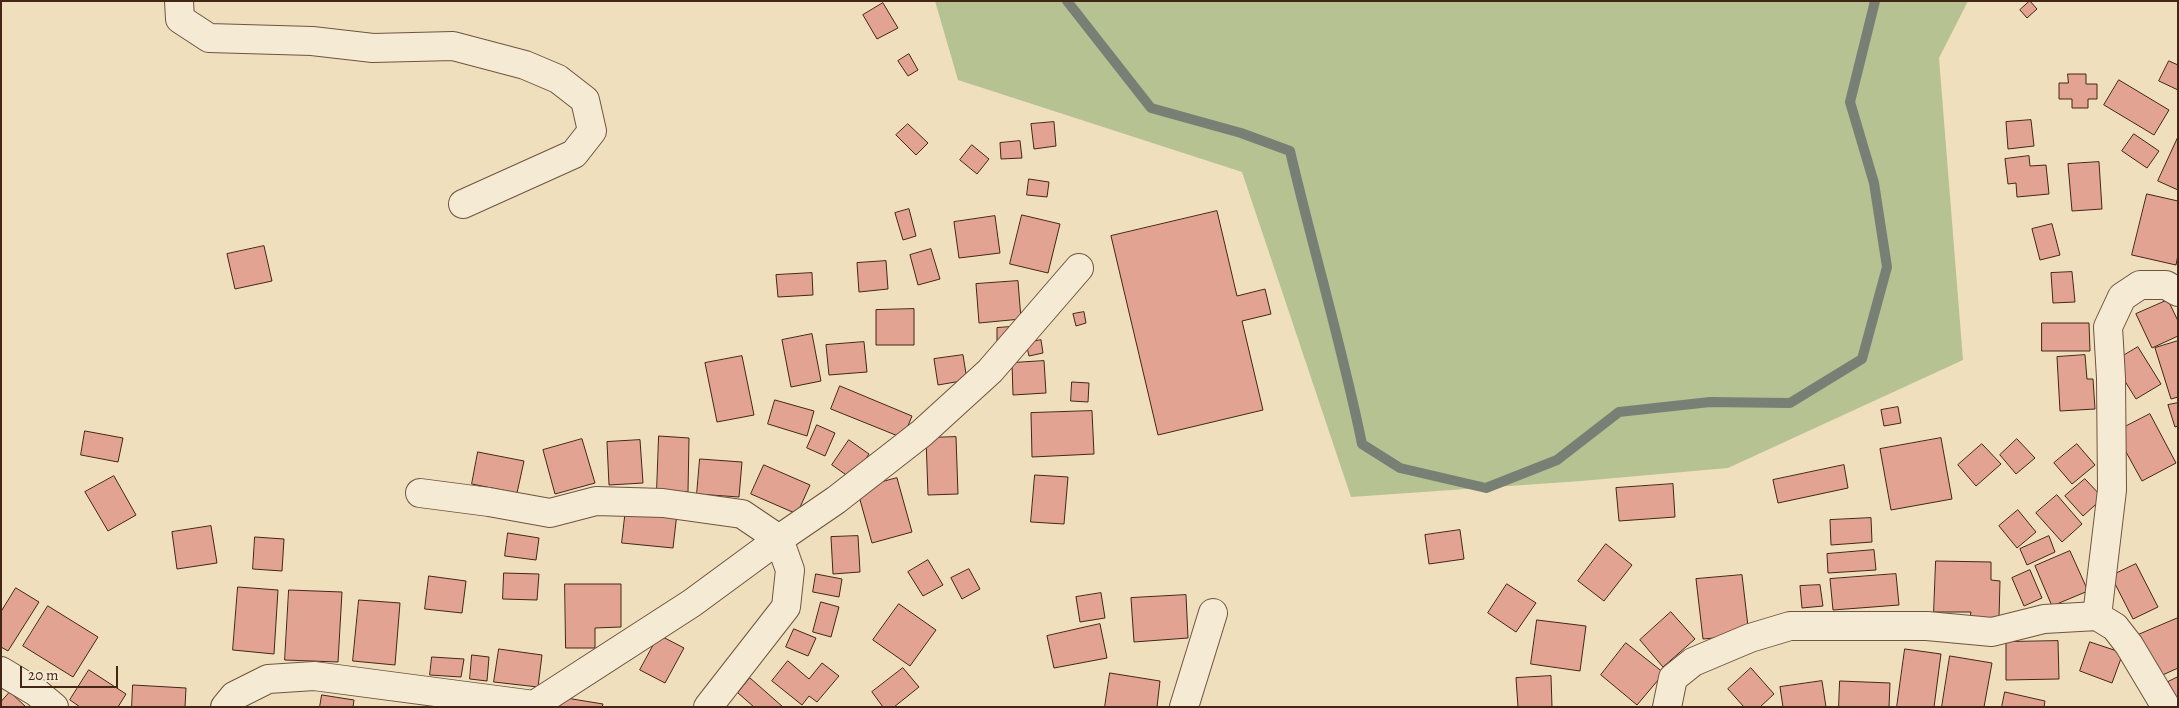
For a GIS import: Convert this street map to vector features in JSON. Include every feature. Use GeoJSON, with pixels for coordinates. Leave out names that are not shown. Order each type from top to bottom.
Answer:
{"type":"FeatureCollection","features":[{"type":"Feature","properties":{"kind":"street"},"geometry":{"type":"LineString","coordinates":[[179,1],[180,19],[209,38],[312,41],[373,48],[453,46],[525,65],[558,80],[585,100],[592,131],[574,154],[464,204]]}},
{"type":"Feature","properties":{"kind":"street"},"geometry":{"type":"LineString","coordinates":[[224,707],[234,696],[268,679],[314,676],[533,706],[692,603],[836,500],[922,433],[990,371],[1079,268]]}},
{"type":"Feature","properties":{"kind":"street"},"geometry":{"type":"LineString","coordinates":[[2096,616],[2112,490],[2111,378],[2108,326],[2122,297],[2140,285],[2174,286]]}},
{"type":"Feature","properties":{"kind":"street"},"geometry":{"type":"LineString","coordinates":[[420,493],[489,502],[550,513],[596,501],[671,504],[742,514],[779,539],[790,570],[786,608],[708,707]]}},
{"type":"Feature","properties":{"kind":"street"},"geometry":{"type":"LineString","coordinates":[[1184,707],[1213,613]]}},
{"type":"Feature","properties":{"kind":"street"},"geometry":{"type":"LineString","coordinates":[[1667,707],[1673,678],[1693,662],[1750,638],[1790,626],[1927,626],[1992,632],[2044,619],[2096,616],[2115,627],[2129,645],[2166,707]]}},
{"type":"Feature","properties":{"kind":"street"},"geometry":{"type":"LineString","coordinates":[[1,671],[36,692],[54,707]]}},
{"type":"Feature","properties":{"kind":"green space"},"geometry":{"type":"Polygon","coordinates":[[[935,1],[1968,1],[1939,58],[1963,360],[1728,468],[1581,481],[1351,497],[1242,172],[958,80],[935,1]]]}},
{"type":"Feature","properties":{"kind":"building"},"geometry":{"type":"Polygon","coordinates":[[[2030,1],[2037,9],[2027,18],[2020,10],[2030,1]]]}},
{"type":"Feature","properties":{"kind":"building"},"geometry":{"type":"Polygon","coordinates":[[[883,3],[898,28],[877,39],[863,15],[883,3]]]}},
{"type":"Feature","properties":{"kind":"building"},"geometry":{"type":"Polygon","coordinates":[[[909,54],[918,70],[908,76],[898,61],[909,54]]]}},
{"type":"Feature","properties":{"kind":"building"},"geometry":{"type":"Polygon","coordinates":[[[2169,61],[2178,65],[2178,90],[2159,81],[2169,61]]]}},
{"type":"Feature","properties":{"kind":"building"},"geometry":{"type":"Polygon","coordinates":[[[2068,74],[2086,74],[2086,84],[2097,84],[2097,99],[2088,99],[2088,108],[2072,108],[2072,99],[2059,99],[2059,83],[2068,83],[2068,74]]]}},
{"type":"Feature","properties":{"kind":"building"},"geometry":{"type":"Polygon","coordinates":[[[2119,80],[2169,110],[2154,135],[2104,105],[2119,80]]]}},
{"type":"Feature","properties":{"kind":"building"},"geometry":{"type":"Polygon","coordinates":[[[2031,120],[2034,146],[2008,149],[2006,122],[2031,120]]]}},
{"type":"Feature","properties":{"kind":"building"},"geometry":{"type":"Polygon","coordinates":[[[1054,122],[1056,146],[1034,149],[1031,124],[1054,122]]]}},
{"type":"Feature","properties":{"kind":"building"},"geometry":{"type":"Polygon","coordinates":[[[908,124],[928,143],[916,155],[896,135],[908,124]]]}},
{"type":"Feature","properties":{"kind":"building"},"geometry":{"type":"Polygon","coordinates":[[[2134,134],[2159,151],[2147,168],[2122,151],[2134,134]]]}},
{"type":"Feature","properties":{"kind":"building"},"geometry":{"type":"Polygon","coordinates":[[[2178,137],[2178,190],[2158,181],[2178,137]]]}},
{"type":"Feature","properties":{"kind":"building"},"geometry":{"type":"Polygon","coordinates":[[[1020,141],[1022,158],[1001,159],[1000,143],[1020,141]]]}},
{"type":"Feature","properties":{"kind":"building"},"geometry":{"type":"Polygon","coordinates":[[[972,145],[989,159],[977,174],[960,160],[972,145]]]}},
{"type":"Feature","properties":{"kind":"building"},"geometry":{"type":"Polygon","coordinates":[[[2029,156],[2030,166],[2046,165],[2049,194],[2017,197],[2016,183],[2008,184],[2005,159],[2029,156]]]}},
{"type":"Feature","properties":{"kind":"building"},"geometry":{"type":"Polygon","coordinates":[[[2099,162],[2102,209],[2072,211],[2068,164],[2099,162]]]}},
{"type":"Feature","properties":{"kind":"building"},"geometry":{"type":"Polygon","coordinates":[[[1029,179],[1049,182],[1047,197],[1027,195],[1029,179]]]}},
{"type":"Feature","properties":{"kind":"building"},"geometry":{"type":"Polygon","coordinates":[[[2147,194],[2178,201],[2178,255],[2176,265],[2132,255],[2147,194]]]}},
{"type":"Feature","properties":{"kind":"building"},"geometry":{"type":"Polygon","coordinates":[[[909,209],[916,236],[903,240],[895,213],[909,209]]]}},
{"type":"Feature","properties":{"kind":"building"},"geometry":{"type":"Polygon","coordinates":[[[1217,211],[1237,296],[1265,289],[1271,314],[1242,321],[1263,410],[1158,435],[1111,236],[1217,211]]]}},
{"type":"Feature","properties":{"kind":"building"},"geometry":{"type":"Polygon","coordinates":[[[1022,215],[1060,224],[1048,273],[1010,264],[1022,215]]]}},
{"type":"Feature","properties":{"kind":"building"},"geometry":{"type":"Polygon","coordinates":[[[995,216],[1000,253],[959,258],[954,222],[995,216]]]}},
{"type":"Feature","properties":{"kind":"building"},"geometry":{"type":"Polygon","coordinates":[[[2052,224],[2060,255],[2040,260],[2032,229],[2052,224]]]}},
{"type":"Feature","properties":{"kind":"building"},"geometry":{"type":"Polygon","coordinates":[[[264,246],[272,281],[235,289],[227,254],[264,246]]]}},
{"type":"Feature","properties":{"kind":"building"},"geometry":{"type":"Polygon","coordinates":[[[931,249],[940,279],[918,285],[910,255],[931,249]]]}},
{"type":"Feature","properties":{"kind":"building"},"geometry":{"type":"Polygon","coordinates":[[[886,261],[888,289],[859,292],[857,263],[886,261]]]}},
{"type":"Feature","properties":{"kind":"building"},"geometry":{"type":"Polygon","coordinates":[[[2072,272],[2075,302],[2053,303],[2051,273],[2072,272]]]}},
{"type":"Feature","properties":{"kind":"building"},"geometry":{"type":"Polygon","coordinates":[[[812,273],[813,295],[778,297],[776,275],[812,273]]]}},
{"type":"Feature","properties":{"kind":"building"},"geometry":{"type":"Polygon","coordinates":[[[1018,281],[1021,319],[979,323],[976,284],[1018,281]]]}},
{"type":"Feature","properties":{"kind":"building"},"geometry":{"type":"Polygon","coordinates":[[[2168,300],[2178,321],[2178,336],[2152,348],[2136,314],[2168,300]]]}},
{"type":"Feature","properties":{"kind":"building"},"geometry":{"type":"Polygon","coordinates":[[[914,309],[914,345],[876,345],[876,310],[914,309]]]}},
{"type":"Feature","properties":{"kind":"building"},"geometry":{"type":"Polygon","coordinates":[[[1084,312],[1086,323],[1076,326],[1073,314],[1084,312]]]}},
{"type":"Feature","properties":{"kind":"building"},"geometry":{"type":"Polygon","coordinates":[[[2042,323],[2089,323],[2090,351],[2042,351],[2042,323]]]}},
{"type":"Feature","properties":{"kind":"building"},"geometry":{"type":"Polygon","coordinates":[[[1010,327],[1010,341],[997,342],[997,328],[1010,327]]]}},
{"type":"Feature","properties":{"kind":"building"},"geometry":{"type":"Polygon","coordinates":[[[812,334],[821,381],[791,387],[782,340],[812,334]]]}},
{"type":"Feature","properties":{"kind":"building"},"geometry":{"type":"Polygon","coordinates":[[[1041,340],[1043,353],[1029,356],[1026,343],[1041,340]]]}},
{"type":"Feature","properties":{"kind":"building"},"geometry":{"type":"Polygon","coordinates":[[[2178,341],[2178,397],[2171,399],[2155,348],[2178,341]]]}},
{"type":"Feature","properties":{"kind":"building"},"geometry":{"type":"Polygon","coordinates":[[[864,342],[867,372],[829,375],[826,345],[864,342]]]}},
{"type":"Feature","properties":{"kind":"building"},"geometry":{"type":"Polygon","coordinates":[[[2138,347],[2161,384],[2136,399],[2113,362],[2138,347]]]}},
{"type":"Feature","properties":{"kind":"building"},"geometry":{"type":"Polygon","coordinates":[[[963,355],[967,380],[938,385],[934,359],[963,355]]]}},
{"type":"Feature","properties":{"kind":"building"},"geometry":{"type":"Polygon","coordinates":[[[2085,355],[2087,379],[2093,379],[2095,409],[2060,411],[2057,357],[2085,355]]]}},
{"type":"Feature","properties":{"kind":"building"},"geometry":{"type":"Polygon","coordinates":[[[742,356],[754,415],[717,422],[705,363],[742,356]]]}},
{"type":"Feature","properties":{"kind":"building"},"geometry":{"type":"Polygon","coordinates":[[[1044,361],[1046,393],[1013,395],[1012,363],[1044,361]]]}},
{"type":"Feature","properties":{"kind":"building"},"geometry":{"type":"Polygon","coordinates":[[[1072,382],[1089,383],[1088,402],[1071,401],[1072,382]]]}},
{"type":"Feature","properties":{"kind":"building"},"geometry":{"type":"Polygon","coordinates":[[[840,386],[912,416],[903,438],[831,409],[840,386]]]}},
{"type":"Feature","properties":{"kind":"building"},"geometry":{"type":"Polygon","coordinates":[[[775,400],[814,411],[807,436],[768,424],[775,400]]]}},
{"type":"Feature","properties":{"kind":"building"},"geometry":{"type":"Polygon","coordinates":[[[2178,403],[2178,426],[2175,427],[2168,405],[2178,403]]]}},
{"type":"Feature","properties":{"kind":"building"},"geometry":{"type":"Polygon","coordinates":[[[1898,407],[1901,423],[1884,426],[1881,410],[1898,407]]]}},
{"type":"Feature","properties":{"kind":"building"},"geometry":{"type":"Polygon","coordinates":[[[1092,411],[1094,454],[1032,457],[1031,413],[1092,411]]]}},
{"type":"Feature","properties":{"kind":"building"},"geometry":{"type":"Polygon","coordinates":[[[2150,414],[2176,463],[2142,481],[2115,432],[2150,414]]]}},
{"type":"Feature","properties":{"kind":"building"},"geometry":{"type":"Polygon","coordinates":[[[817,425],[835,433],[825,456],[807,448],[817,425]]]}},
{"type":"Feature","properties":{"kind":"building"},"geometry":{"type":"Polygon","coordinates":[[[85,431],[123,438],[118,462],[81,455],[85,431]]]}},
{"type":"Feature","properties":{"kind":"building"},"geometry":{"type":"Polygon","coordinates":[[[659,436],[689,438],[688,492],[657,490],[659,436]]]}},
{"type":"Feature","properties":{"kind":"building"},"geometry":{"type":"Polygon","coordinates":[[[956,437],[958,494],[928,495],[926,438],[956,437]]]}},
{"type":"Feature","properties":{"kind":"building"},"geometry":{"type":"Polygon","coordinates":[[[1941,438],[1952,499],[1891,510],[1880,449],[1941,438]]]}},
{"type":"Feature","properties":{"kind":"building"},"geometry":{"type":"Polygon","coordinates":[[[582,439],[595,483],[555,494],[543,450],[582,439]]]}},
{"type":"Feature","properties":{"kind":"building"},"geometry":{"type":"Polygon","coordinates":[[[2017,439],[2035,458],[2016,474],[2000,455],[2017,439]]]}},
{"type":"Feature","properties":{"kind":"building"},"geometry":{"type":"Polygon","coordinates":[[[640,440],[643,483],[609,485],[607,442],[640,440]]]}},
{"type":"Feature","properties":{"kind":"building"},"geometry":{"type":"Polygon","coordinates":[[[849,440],[869,454],[852,479],[832,465],[849,440]]]}},
{"type":"Feature","properties":{"kind":"building"},"geometry":{"type":"Polygon","coordinates":[[[1982,444],[2001,464],[1976,486],[1958,465],[1982,444]]]}},
{"type":"Feature","properties":{"kind":"building"},"geometry":{"type":"Polygon","coordinates":[[[2077,444],[2095,465],[2072,484],[2054,463],[2077,444]]]}},
{"type":"Feature","properties":{"kind":"building"},"geometry":{"type":"Polygon","coordinates":[[[478,452],[524,461],[517,493],[472,484],[478,452]]]}},
{"type":"Feature","properties":{"kind":"building"},"geometry":{"type":"Polygon","coordinates":[[[700,459],[742,462],[739,497],[697,494],[700,459]]]}},
{"type":"Feature","properties":{"kind":"building"},"geometry":{"type":"Polygon","coordinates":[[[764,465],[810,485],[797,514],[751,494],[764,465]]]}},
{"type":"Feature","properties":{"kind":"building"},"geometry":{"type":"Polygon","coordinates":[[[1844,465],[1848,488],[1778,503],[1773,480],[1844,465]]]}},
{"type":"Feature","properties":{"kind":"building"},"geometry":{"type":"Polygon","coordinates":[[[1035,475],[1068,477],[1064,524],[1031,522],[1035,475]]]}},
{"type":"Feature","properties":{"kind":"building"},"geometry":{"type":"Polygon","coordinates":[[[114,476],[136,515],[108,531],[85,492],[114,476]]]}},
{"type":"Feature","properties":{"kind":"building"},"geometry":{"type":"Polygon","coordinates":[[[897,478],[912,532],[872,543],[857,489],[897,478]]]}},
{"type":"Feature","properties":{"kind":"building"},"geometry":{"type":"Polygon","coordinates":[[[2085,479],[2103,498],[2083,516],[2065,496],[2085,479]]]}},
{"type":"Feature","properties":{"kind":"building"},"geometry":{"type":"Polygon","coordinates":[[[1673,484],[1675,517],[1619,521],[1616,488],[1673,484]]]}},
{"type":"Feature","properties":{"kind":"building"},"geometry":{"type":"Polygon","coordinates":[[[2057,495],[2082,524],[2062,542],[2036,513],[2057,495]]]}},
{"type":"Feature","properties":{"kind":"building"},"geometry":{"type":"Polygon","coordinates":[[[626,508],[677,513],[673,548],[622,543],[626,508]]]}},
{"type":"Feature","properties":{"kind":"building"},"geometry":{"type":"Polygon","coordinates":[[[2018,510],[2036,532],[2017,548],[1999,526],[2018,510]]]}},
{"type":"Feature","properties":{"kind":"building"},"geometry":{"type":"Polygon","coordinates":[[[1871,518],[1872,542],[1831,545],[1830,520],[1871,518]]]}},
{"type":"Feature","properties":{"kind":"building"},"geometry":{"type":"Polygon","coordinates":[[[211,526],[217,563],[177,569],[172,532],[211,526]]]}},
{"type":"Feature","properties":{"kind":"building"},"geometry":{"type":"Polygon","coordinates":[[[1460,530],[1464,559],[1429,564],[1425,535],[1460,530]]]}},
{"type":"Feature","properties":{"kind":"building"},"geometry":{"type":"Polygon","coordinates":[[[508,533],[539,538],[536,560],[505,556],[508,533]]]}},
{"type":"Feature","properties":{"kind":"building"},"geometry":{"type":"Polygon","coordinates":[[[858,536],[860,572],[833,574],[831,537],[858,536]]]}},
{"type":"Feature","properties":{"kind":"building"},"geometry":{"type":"Polygon","coordinates":[[[2049,536],[2055,552],[2027,565],[2020,549],[2049,536]]]}},
{"type":"Feature","properties":{"kind":"building"},"geometry":{"type":"Polygon","coordinates":[[[255,537],[284,539],[282,571],[253,569],[255,537]]]}},
{"type":"Feature","properties":{"kind":"building"},"geometry":{"type":"Polygon","coordinates":[[[1606,544],[1632,565],[1604,601],[1578,581],[1606,544]]]}},
{"type":"Feature","properties":{"kind":"building"},"geometry":{"type":"Polygon","coordinates":[[[1874,550],[1876,570],[1828,573],[1827,554],[1874,550]]]}},
{"type":"Feature","properties":{"kind":"building"},"geometry":{"type":"Polygon","coordinates":[[[2070,551],[2088,591],[2052,606],[2035,566],[2070,551]]]}},
{"type":"Feature","properties":{"kind":"building"},"geometry":{"type":"Polygon","coordinates":[[[928,560],[943,585],[923,596],[908,572],[928,560]]]}},
{"type":"Feature","properties":{"kind":"building"},"geometry":{"type":"Polygon","coordinates":[[[1936,561],[1991,562],[1991,580],[2000,581],[1999,618],[1970,617],[1971,612],[1934,612],[1936,561]]]}},
{"type":"Feature","properties":{"kind":"building"},"geometry":{"type":"Polygon","coordinates":[[[2136,564],[2158,607],[2133,619],[2111,576],[2136,564]]]}},
{"type":"Feature","properties":{"kind":"building"},"geometry":{"type":"Polygon","coordinates":[[[969,569],[980,589],[962,599],[951,578],[969,569]]]}},
{"type":"Feature","properties":{"kind":"building"},"geometry":{"type":"Polygon","coordinates":[[[2030,570],[2042,598],[2024,606],[2012,578],[2030,570]]]}},
{"type":"Feature","properties":{"kind":"building"},"geometry":{"type":"Polygon","coordinates":[[[504,573],[539,574],[537,600],[503,599],[504,573]]]}},
{"type":"Feature","properties":{"kind":"building"},"geometry":{"type":"Polygon","coordinates":[[[816,574],[842,579],[839,597],[813,592],[816,574]]]}},
{"type":"Feature","properties":{"kind":"building"},"geometry":{"type":"Polygon","coordinates":[[[1896,574],[1899,605],[1833,610],[1830,579],[1896,574]]]}},
{"type":"Feature","properties":{"kind":"building"},"geometry":{"type":"Polygon","coordinates":[[[1742,575],[1749,635],[1703,639],[1696,579],[1742,575]]]}},
{"type":"Feature","properties":{"kind":"building"},"geometry":{"type":"Polygon","coordinates":[[[429,576],[466,581],[462,613],[425,609],[429,576]]]}},
{"type":"Feature","properties":{"kind":"building"},"geometry":{"type":"Polygon","coordinates":[[[565,584],[621,584],[621,627],[595,628],[595,648],[566,648],[565,584]]]}},
{"type":"Feature","properties":{"kind":"building"},"geometry":{"type":"Polygon","coordinates":[[[1507,584],[1536,603],[1516,632],[1488,613],[1507,584]]]}},
{"type":"Feature","properties":{"kind":"building"},"geometry":{"type":"Polygon","coordinates":[[[1820,585],[1823,606],[1802,608],[1800,586],[1820,585]]]}},
{"type":"Feature","properties":{"kind":"building"},"geometry":{"type":"Polygon","coordinates":[[[238,587],[278,590],[274,654],[233,650],[238,587]]]}},
{"type":"Feature","properties":{"kind":"building"},"geometry":{"type":"Polygon","coordinates":[[[16,588],[39,602],[8,651],[1,647],[1,612],[16,588]]]}},
{"type":"Feature","properties":{"kind":"building"},"geometry":{"type":"Polygon","coordinates":[[[289,590],[342,592],[338,662],[285,660],[289,590]]]}},
{"type":"Feature","properties":{"kind":"building"},"geometry":{"type":"Polygon","coordinates":[[[1101,593],[1105,618],[1080,622],[1076,597],[1101,593]]]}},
{"type":"Feature","properties":{"kind":"building"},"geometry":{"type":"Polygon","coordinates":[[[1186,595],[1188,638],[1134,642],[1131,598],[1186,595]]]}},
{"type":"Feature","properties":{"kind":"building"},"geometry":{"type":"Polygon","coordinates":[[[359,600],[400,603],[395,665],[353,661],[359,600]]]}},
{"type":"Feature","properties":{"kind":"building"},"geometry":{"type":"Polygon","coordinates":[[[821,602],[839,607],[831,637],[813,632],[821,602]]]}},
{"type":"Feature","properties":{"kind":"building"},"geometry":{"type":"Polygon","coordinates":[[[899,604],[936,630],[910,666],[873,640],[899,604]]]}},
{"type":"Feature","properties":{"kind":"building"},"geometry":{"type":"Polygon","coordinates":[[[48,606],[98,637],[73,677],[23,646],[48,606]]]}},
{"type":"Feature","properties":{"kind":"building"},"geometry":{"type":"Polygon","coordinates":[[[1671,612],[1695,639],[1663,667],[1640,640],[1671,612]]]}},
{"type":"Feature","properties":{"kind":"building"},"geometry":{"type":"Polygon","coordinates":[[[2178,618],[2178,668],[2156,678],[2138,635],[2178,618]]]}},
{"type":"Feature","properties":{"kind":"building"},"geometry":{"type":"Polygon","coordinates":[[[1537,620],[1586,626],[1580,671],[1531,664],[1537,620]]]}},
{"type":"Feature","properties":{"kind":"building"},"geometry":{"type":"Polygon","coordinates":[[[1100,624],[1107,658],[1054,668],[1047,636],[1100,624]]]}},
{"type":"Feature","properties":{"kind":"building"},"geometry":{"type":"Polygon","coordinates":[[[794,629],[816,638],[808,656],[786,647],[794,629]]]}},
{"type":"Feature","properties":{"kind":"building"},"geometry":{"type":"Polygon","coordinates":[[[659,635],[684,648],[665,683],[640,670],[659,635]]]}},
{"type":"Feature","properties":{"kind":"building"},"geometry":{"type":"Polygon","coordinates":[[[2058,641],[2059,679],[2006,680],[2006,642],[2058,641]]]}},
{"type":"Feature","properties":{"kind":"building"},"geometry":{"type":"Polygon","coordinates":[[[2090,642],[2123,653],[2112,683],[2080,671],[2090,642]]]}},
{"type":"Feature","properties":{"kind":"building"},"geometry":{"type":"Polygon","coordinates":[[[1626,643],[1664,673],[1637,705],[1601,675],[1626,643]]]}},
{"type":"Feature","properties":{"kind":"building"},"geometry":{"type":"Polygon","coordinates":[[[499,649],[542,655],[538,687],[494,682],[499,649]]]}},
{"type":"Feature","properties":{"kind":"building"},"geometry":{"type":"Polygon","coordinates":[[[1905,649],[1941,654],[1934,707],[1897,707],[1905,649]]]}},
{"type":"Feature","properties":{"kind":"building"},"geometry":{"type":"Polygon","coordinates":[[[472,655],[489,657],[487,681],[470,679],[472,655]]]}},
{"type":"Feature","properties":{"kind":"building"},"geometry":{"type":"Polygon","coordinates":[[[1950,656],[1992,663],[1984,707],[1942,707],[1950,656]]]}},
{"type":"Feature","properties":{"kind":"building"},"geometry":{"type":"Polygon","coordinates":[[[432,657],[464,659],[461,677],[430,675],[432,657]]]}},
{"type":"Feature","properties":{"kind":"building"},"geometry":{"type":"Polygon","coordinates":[[[788,661],[809,679],[822,663],[839,676],[817,702],[809,696],[802,705],[772,681],[788,661]]]}},
{"type":"Feature","properties":{"kind":"building"},"geometry":{"type":"Polygon","coordinates":[[[903,668],[919,687],[894,707],[883,707],[872,692],[903,668]]]}},
{"type":"Feature","properties":{"kind":"building"},"geometry":{"type":"Polygon","coordinates":[[[1751,668],[1774,694],[1760,707],[1744,707],[1728,689],[1751,668]]]}},
{"type":"Feature","properties":{"kind":"building"},"geometry":{"type":"Polygon","coordinates":[[[89,670],[126,694],[118,707],[80,707],[70,700],[89,670]]]}},
{"type":"Feature","properties":{"kind":"building"},"geometry":{"type":"Polygon","coordinates":[[[1110,673],[1160,681],[1157,707],[1105,707],[1110,673]]]}},
{"type":"Feature","properties":{"kind":"building"},"geometry":{"type":"Polygon","coordinates":[[[1551,676],[1552,707],[1518,707],[1516,678],[1551,676]]]}},
{"type":"Feature","properties":{"kind":"building"},"geometry":{"type":"Polygon","coordinates":[[[2178,677],[2178,701],[2168,682],[2178,677]]]}},
{"type":"Feature","properties":{"kind":"building"},"geometry":{"type":"Polygon","coordinates":[[[750,678],[783,707],[754,707],[738,693],[750,678]]]}},
{"type":"Feature","properties":{"kind":"building"},"geometry":{"type":"Polygon","coordinates":[[[1822,681],[1826,707],[1783,707],[1780,687],[1822,681]]]}},
{"type":"Feature","properties":{"kind":"building"},"geometry":{"type":"Polygon","coordinates":[[[1840,681],[1890,683],[1889,707],[1839,707],[1840,681]]]}},
{"type":"Feature","properties":{"kind":"building"},"geometry":{"type":"Polygon","coordinates":[[[133,685],[186,688],[185,707],[132,707],[133,685]]]}},
{"type":"Feature","properties":{"kind":"building"},"geometry":{"type":"Polygon","coordinates":[[[10,692],[26,707],[1,707],[1,702],[10,692]]]}},
{"type":"Feature","properties":{"kind":"building"},"geometry":{"type":"Polygon","coordinates":[[[2005,692],[2045,701],[2044,707],[2002,707],[2005,692]]]}},
{"type":"Feature","properties":{"kind":"building"},"geometry":{"type":"Polygon","coordinates":[[[322,695],[354,700],[353,707],[320,707],[322,695]]]}},
{"type":"Feature","properties":{"kind":"building"},"geometry":{"type":"Polygon","coordinates":[[[560,697],[603,704],[602,707],[559,707],[560,697]]]}},
{"type":"Feature","properties":{"kind":"waterway"},"geometry":{"type":"LineString","coordinates":[[1067,1],[1151,108],[1241,133],[1290,151],[1346,371],[1362,444],[1400,468],[1486,488],[1557,460],[1619,412],[1710,402],[1790,403],[1862,359],[1887,267],[1874,183],[1850,102],[1875,1]]}}]}
